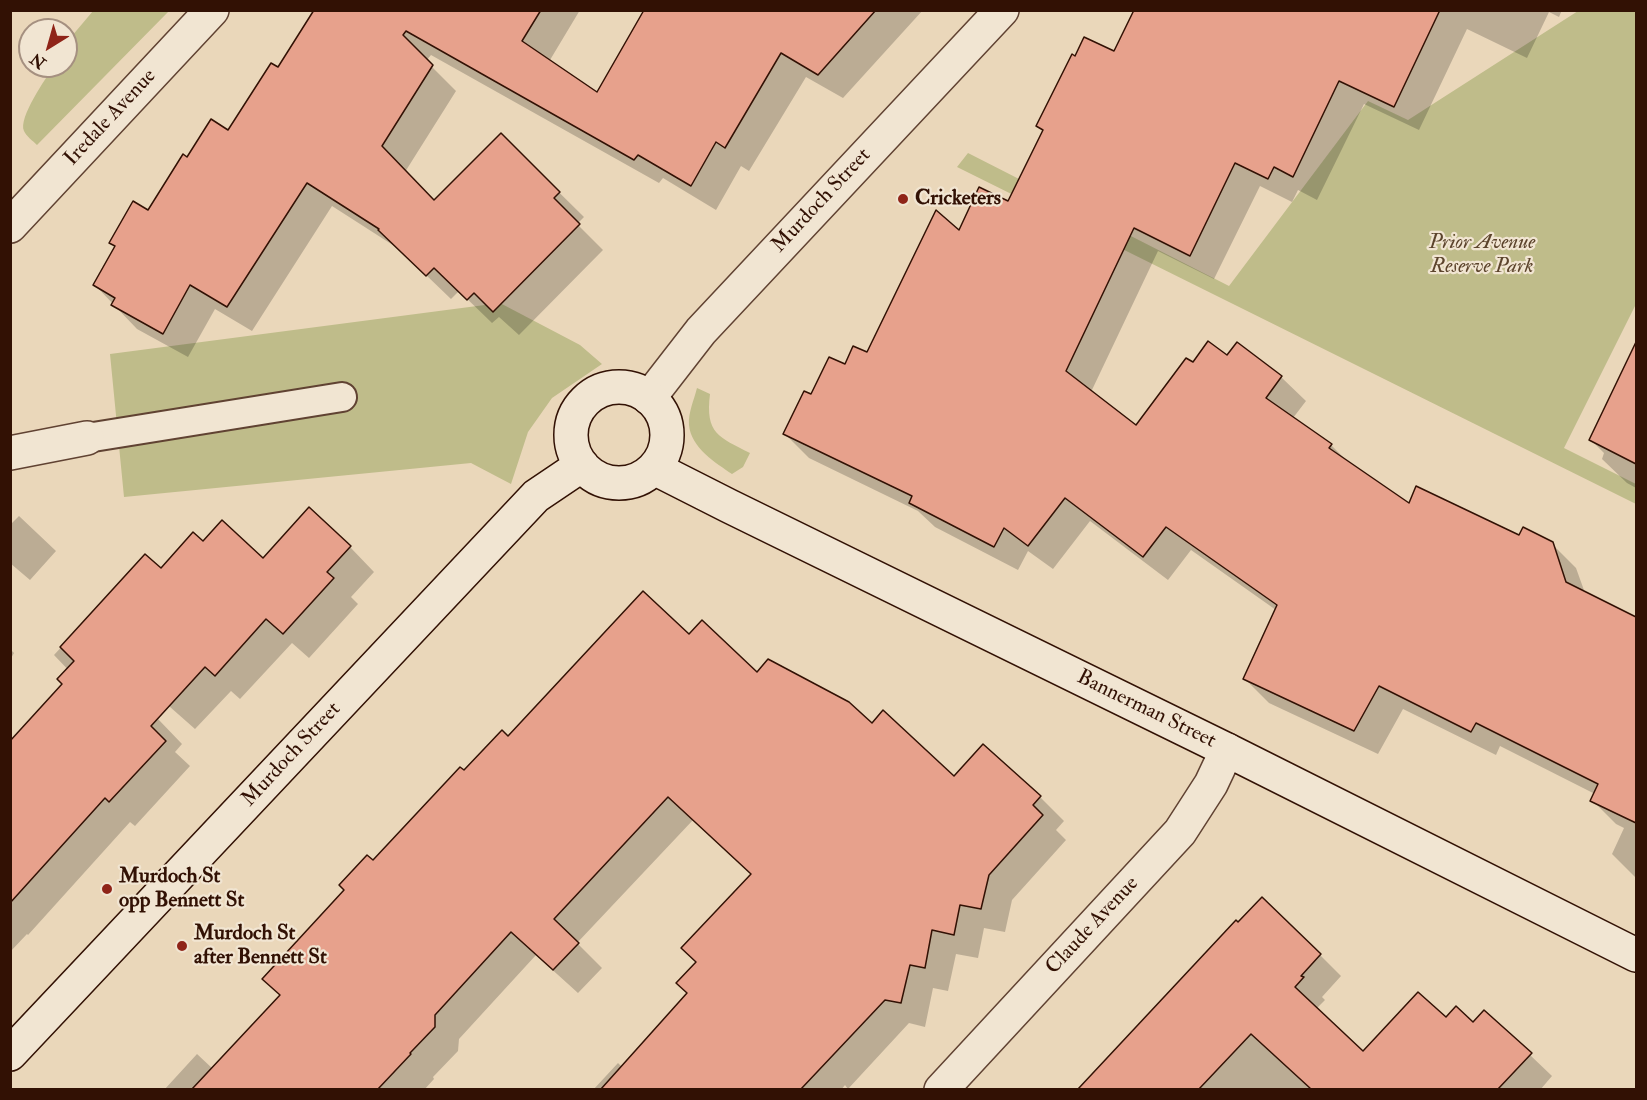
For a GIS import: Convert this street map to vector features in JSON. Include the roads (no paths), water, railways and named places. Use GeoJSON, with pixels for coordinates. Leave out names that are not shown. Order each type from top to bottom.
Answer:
{"type":"FeatureCollection","features":[{"type":"Feature","properties":{"kind":"main road","name":"Iredale Avenue"},"geometry":{"type":"LineString","coordinates":[[10,226],[212,10]]}},
{"type":"Feature","properties":{"kind":"main road","name":"Murdoch Street"},"geometry":{"type":"LineString","coordinates":[[649,398],[701,331],[1002,10]]}},
{"type":"Feature","properties":{"kind":"main road"},"geometry":{"type":"LineString","coordinates":[[612,387],[638,390],[661,409],[666,424],[667,439],[663,455],[654,468],[642,478],[626,483],[609,482],[594,477],[582,465],[574,453],[571,438],[572,424],[577,411],[598,391],[612,387]]}},
{"type":"Feature","properties":{"kind":"main road"},"geometry":{"type":"LineString","coordinates":[[10,453],[87,438]]}},
{"type":"Feature","properties":{"kind":"main road","name":"Murdoch Street"},"geometry":{"type":"LineString","coordinates":[[10,1054],[536,496],[582,465]]}},
{"type":"Feature","properties":{"kind":"main road","name":"Bannerman Street"},"geometry":{"type":"LineString","coordinates":[[654,468],[1227,750],[1636,955]]}},
{"type":"Feature","properties":{"kind":"main road","name":"Claude Avenue"},"geometry":{"type":"LineString","coordinates":[[941,1089],[1180,832],[1211,783],[1227,750]]}},
{"type":"Feature","properties":{"kind":"lane"},"geometry":{"type":"LineString","coordinates":[[87,438],[342,397]]}},
{"type":"Feature","properties":{"kind":"place","name":"Cricketers"},"geometry":{"type":"Point","coordinates":[903,199]}},
{"type":"Feature","properties":{"kind":"place","name":"Murdoch St opp Bennett St"},"geometry":{"type":"Point","coordinates":[107,889]}},
{"type":"Feature","properties":{"kind":"place","name":"Murdoch St after Bennett St"},"geometry":{"type":"Point","coordinates":[182,946]}},
{"type":"Feature","properties":{"kind":"park label","name":"Prior Avenue Reserve Park"},"geometry":{"type":"Point","coordinates":[1482,255]}}]}
